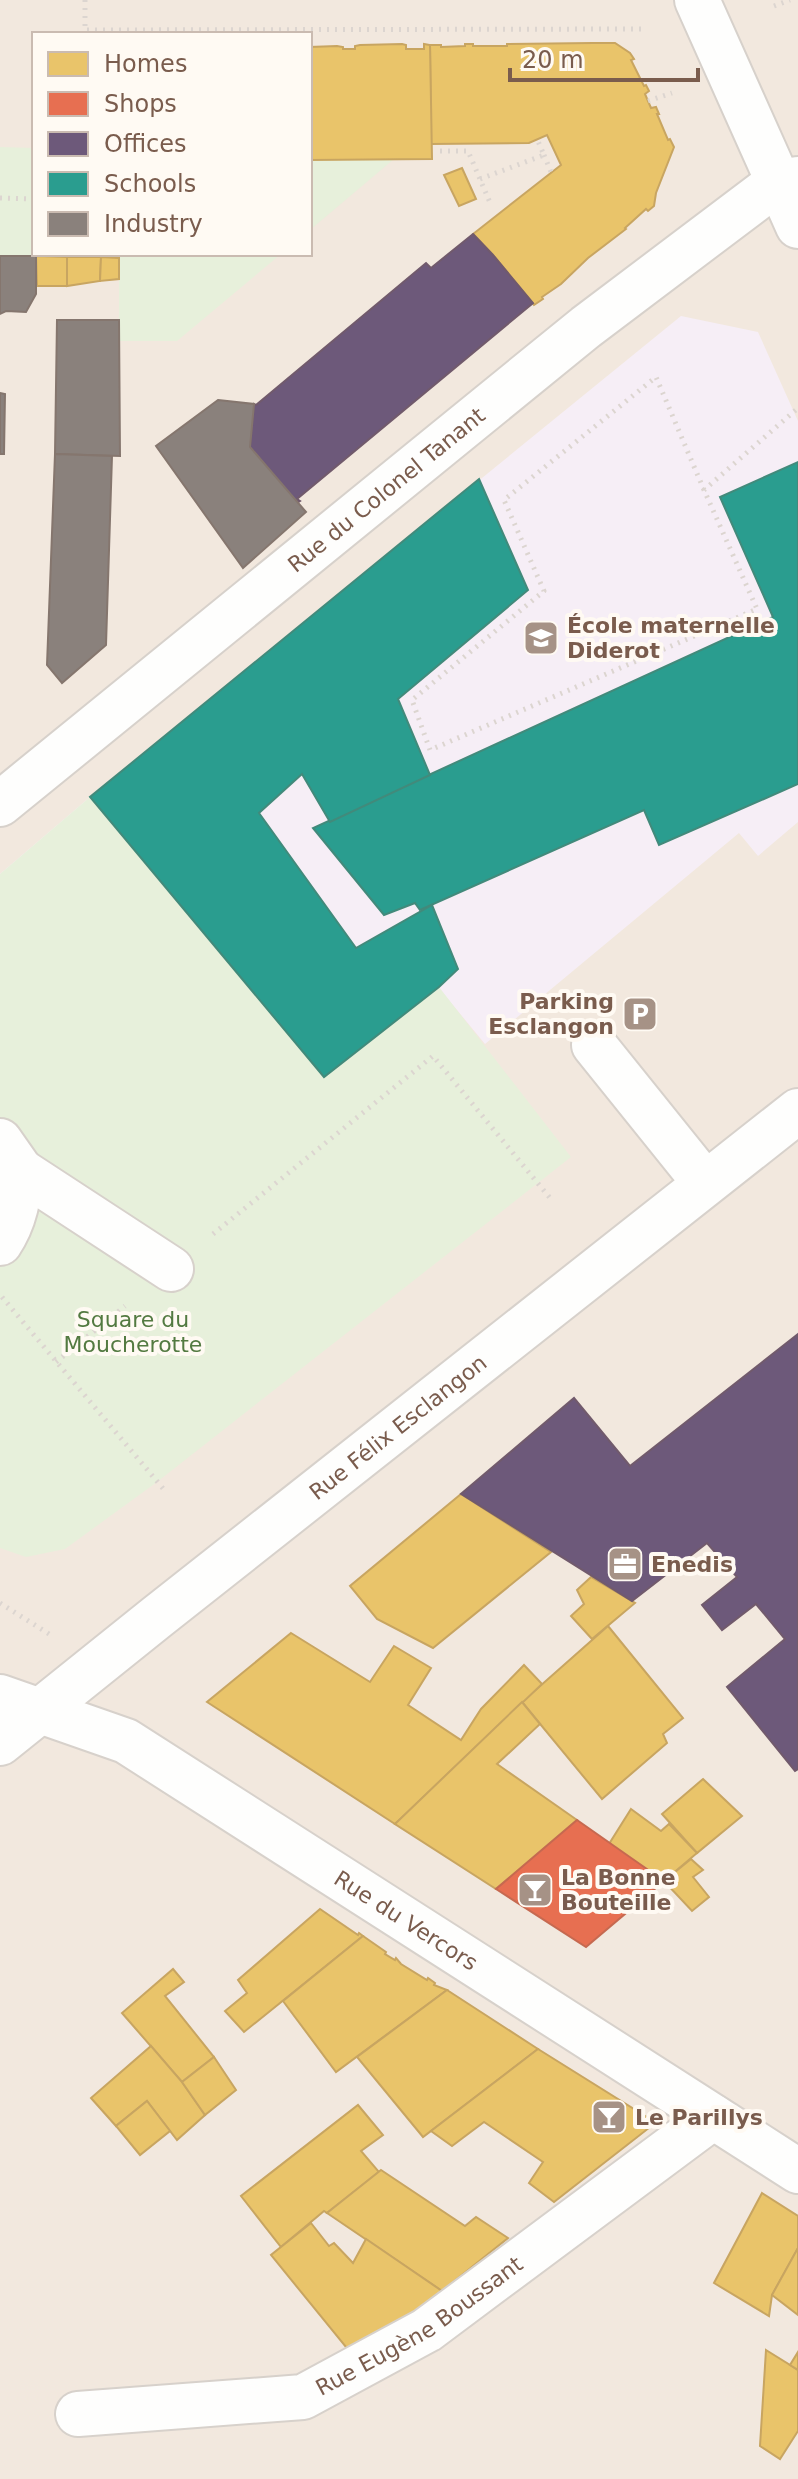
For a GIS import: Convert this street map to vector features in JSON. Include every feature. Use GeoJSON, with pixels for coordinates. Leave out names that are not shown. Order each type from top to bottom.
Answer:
{"type":"FeatureCollection","features":[{"type":"Feature","properties":{"kind":"street"},"geometry":{"type":"LineString","coordinates":[[697,0],[788,180],[798,226]]}},
{"type":"Feature","properties":{"kind":"street","name":"Rue du Colonel Tanant"},"geometry":{"type":"LineString","coordinates":[[0,804],[586,327],[788,180]]}},
{"type":"Feature","properties":{"kind":"street"},"geometry":{"type":"LineString","coordinates":[[594,1045],[705,1183]]}},
{"type":"Feature","properties":{"kind":"street","name":"Rue Félix Esclangon"},"geometry":{"type":"LineString","coordinates":[[0,1743],[20,1704],[798,1111]]}},
{"type":"Feature","properties":{"kind":"street"},"geometry":{"type":"LineString","coordinates":[[0,1243],[18,1201],[11,1156]]}},
{"type":"Feature","properties":{"kind":"street"},"geometry":{"type":"LineString","coordinates":[[11,1156],[171,1269]]}},
{"type":"Feature","properties":{"kind":"street","name":"Rue du Vercors"},"geometry":{"type":"LineString","coordinates":[[20,1704],[126,1741],[798,2171]]}},
{"type":"Feature","properties":{"kind":"street","name":"Rue Eugène Boussant"},"geometry":{"type":"LineString","coordinates":[[78,2414],[303,2397],[427,2330],[713,2117]]}},
{"type":"Feature","properties":{"kind":"path"},"geometry":{"type":"LineString","coordinates":[[85,0],[85,30],[643,29]]}},
{"type":"Feature","properties":{"kind":"path"},"geometry":{"type":"LineString","coordinates":[[774,6],[790,0]]}},
{"type":"Feature","properties":{"kind":"path"},"geometry":{"type":"LineString","coordinates":[[648,101],[672,93]]}},
{"type":"Feature","properties":{"kind":"path"},"geometry":{"type":"LineString","coordinates":[[537,139],[551,172]]}},
{"type":"Feature","properties":{"kind":"path"},"geometry":{"type":"LineString","coordinates":[[440,151],[468,151],[491,205]]}},
{"type":"Feature","properties":{"kind":"path"},"geometry":{"type":"LineString","coordinates":[[480,179],[544,155]]}},
{"type":"Feature","properties":{"kind":"path"},"geometry":{"type":"LineString","coordinates":[[0,198],[32,199]]}},
{"type":"Feature","properties":{"kind":"path"},"geometry":{"type":"LineString","coordinates":[[656,377],[704,490],[757,609],[430,750],[412,700],[544,591],[504,500],[656,377]]}},
{"type":"Feature","properties":{"kind":"path"},"geometry":{"type":"LineString","coordinates":[[704,490],[798,408]]}},
{"type":"Feature","properties":{"kind":"path"},"geometry":{"type":"LineString","coordinates":[[56,1362],[433,1056],[550,1198]]}},
{"type":"Feature","properties":{"kind":"path"},"geometry":{"type":"LineString","coordinates":[[0,1295],[166,1492]]}},
{"type":"Feature","properties":{"kind":"shaded area"},"geometry":{"type":"Polygon","coordinates":[[[0,0],[798,0],[798,2479],[0,2479],[0,0]]]}},
{"type":"Feature","properties":{"kind":"shaded area","name":"École maternelle Diderot"},"geometry":{"type":"Polygon","coordinates":[[[681,316],[758,332],[798,421],[798,822],[758,856],[739,833],[485,1044],[438,987],[324,1077],[0,874],[90,797],[681,316]]]}},
{"type":"Feature","properties":{"kind":"green space"},"geometry":{"type":"Polygon","coordinates":[[[0,147],[32,148],[32,256],[279,256],[177,341],[119,341],[119,258],[0,256],[0,147]]]}},
{"type":"Feature","properties":{"kind":"green space"},"geometry":{"type":"Polygon","coordinates":[[[394,159],[312,228],[312,160],[394,159]]]}},
{"type":"Feature","properties":{"kind":"green space","name":"Square du Moucherotte"},"geometry":{"type":"Polygon","coordinates":[[[90,797],[324,1077],[439,987],[571,1157],[157,1482],[65,1549],[26,1557],[0,1548],[0,874],[90,797]]]}},
{"type":"Feature","properties":{"kind":"building: Homes"},"geometry":{"type":"Polygon","coordinates":[[[615,43],[634,59],[631,60],[649,91],[645,94],[651,108],[656,107],[668,140],[674,147],[654,206],[648,211],[646,209],[534,305],[473,234],[561,165],[547,135],[529,143],[431,144],[430,45],[615,43]]]}},
{"type":"Feature","properties":{"kind":"building: Homes"},"geometry":{"type":"Polygon","coordinates":[[[402,44],[406,45],[406,49],[424,49],[424,44],[430,45],[432,159],[312,160],[312,47],[355,49],[360,45],[402,44]]]}},
{"type":"Feature","properties":{"kind":"building: Homes"},"geometry":{"type":"Polygon","coordinates":[[[462,168],[476,199],[459,206],[444,175],[462,168]]]}},
{"type":"Feature","properties":{"kind":"building: Homes"},"geometry":{"type":"Polygon","coordinates":[[[36,256],[67,257],[67,286],[37,286],[36,256]]]}},
{"type":"Feature","properties":{"kind":"building: Homes"},"geometry":{"type":"Polygon","coordinates":[[[67,257],[101,257],[100,281],[67,286],[67,257]]]}},
{"type":"Feature","properties":{"kind":"building: Homes"},"geometry":{"type":"Polygon","coordinates":[[[101,257],[119,258],[119,279],[100,281],[101,257]]]}},
{"type":"Feature","properties":{"kind":"building: Homes"},"geometry":{"type":"Polygon","coordinates":[[[461,1494],[551,1552],[433,1648],[377,1619],[350,1586],[461,1494]]]}},
{"type":"Feature","properties":{"kind":"building: Homes"},"geometry":{"type":"Polygon","coordinates":[[[591,1577],[635,1603],[592,1639],[571,1616],[584,1604],[577,1590],[591,1577]]]}},
{"type":"Feature","properties":{"kind":"building: Homes"},"geometry":{"type":"Polygon","coordinates":[[[608,1626],[683,1718],[663,1734],[667,1743],[602,1799],[522,1702],[608,1626]]]}},
{"type":"Feature","properties":{"kind":"building: Homes"},"geometry":{"type":"Polygon","coordinates":[[[291,1633],[370,1682],[394,1646],[431,1668],[408,1705],[461,1740],[481,1709],[524,1665],[542,1684],[395,1824],[207,1702],[291,1633]]]}},
{"type":"Feature","properties":{"kind":"building: Homes"},"geometry":{"type":"Polygon","coordinates":[[[522,1702],[540,1724],[497,1764],[577,1820],[496,1889],[395,1824],[522,1702]]]}},
{"type":"Feature","properties":{"kind":"building: Homes"},"geometry":{"type":"Polygon","coordinates":[[[703,1779],[742,1816],[697,1853],[662,1814],[703,1779]]]}},
{"type":"Feature","properties":{"kind":"building: Homes"},"geometry":{"type":"Polygon","coordinates":[[[631,1809],[661,1831],[669,1824],[697,1853],[664,1881],[609,1844],[631,1809]]]}},
{"type":"Feature","properties":{"kind":"building: Homes"},"geometry":{"type":"Polygon","coordinates":[[[691,1859],[703,1870],[693,1877],[709,1897],[692,1911],[664,1881],[691,1859]]]}},
{"type":"Feature","properties":{"kind":"building: Homes"},"geometry":{"type":"Polygon","coordinates":[[[320,1909],[363,1936],[244,2032],[225,2011],[247,1993],[238,1980],[320,1909]]]}},
{"type":"Feature","properties":{"kind":"building: Homes"},"geometry":{"type":"Polygon","coordinates":[[[363,1936],[385,1954],[447,1990],[336,2072],[283,2001],[363,1936]]]}},
{"type":"Feature","properties":{"kind":"building: Homes"},"geometry":{"type":"Polygon","coordinates":[[[173,1969],[184,1982],[165,1996],[214,2057],[182,2082],[122,2013],[173,1969]]]}},
{"type":"Feature","properties":{"kind":"building: Homes"},"geometry":{"type":"Polygon","coordinates":[[[447,1990],[538,2049],[423,2137],[357,2057],[447,1990]]]}},
{"type":"Feature","properties":{"kind":"building: Homes"},"geometry":{"type":"Polygon","coordinates":[[[151,2046],[205,2115],[177,2140],[147,2101],[116,2126],[91,2098],[151,2046]]]}},
{"type":"Feature","properties":{"kind":"building: Homes"},"geometry":{"type":"Polygon","coordinates":[[[538,2049],[654,2124],[554,2202],[529,2183],[543,2162],[484,2122],[452,2146],[431,2131],[538,2049]]]}},
{"type":"Feature","properties":{"kind":"building: Homes"},"geometry":{"type":"Polygon","coordinates":[[[214,2057],[236,2090],[205,2115],[182,2082],[214,2057]]]}},
{"type":"Feature","properties":{"kind":"building: Homes"},"geometry":{"type":"Polygon","coordinates":[[[147,2101],[170,2131],[140,2155],[116,2126],[147,2101]]]}},
{"type":"Feature","properties":{"kind":"building: Homes"},"geometry":{"type":"Polygon","coordinates":[[[358,2105],[383,2135],[361,2151],[379,2172],[327,2213],[324,2211],[281,2247],[241,2196],[358,2105]]]}},
{"type":"Feature","properties":{"kind":"building: Homes"},"geometry":{"type":"Polygon","coordinates":[[[381,2170],[465,2226],[476,2217],[508,2238],[442,2291],[327,2213],[381,2170]]]}},
{"type":"Feature","properties":{"kind":"building: Homes"},"geometry":{"type":"Polygon","coordinates":[[[762,2193],[798,2216],[798,2248],[772,2295],[769,2316],[714,2283],[762,2193]]]}},
{"type":"Feature","properties":{"kind":"building: Homes"},"geometry":{"type":"Polygon","coordinates":[[[311,2223],[329,2246],[334,2243],[353,2263],[366,2239],[442,2291],[350,2352],[271,2255],[311,2223]]]}},
{"type":"Feature","properties":{"kind":"building: Homes"},"geometry":{"type":"Polygon","coordinates":[[[798,2248],[798,2315],[772,2295],[798,2248]]]}},
{"type":"Feature","properties":{"kind":"building: Homes"},"geometry":{"type":"Polygon","coordinates":[[[766,2350],[798,2370],[798,2431],[780,2459],[760,2446],[766,2350]]]}},
{"type":"Feature","properties":{"kind":"building: Homes"},"geometry":{"type":"Polygon","coordinates":[[[798,2352],[798,2370],[790,2365],[798,2352]]]}},
{"type":"Feature","properties":{"kind":"building: Shops"},"geometry":{"type":"Polygon","coordinates":[[[577,1820],[664,1881],[586,1947],[496,1889],[577,1820]]]}},
{"type":"Feature","properties":{"kind":"building: Offices"},"geometry":{"type":"Polygon","coordinates":[[[473,234],[533,303],[297,499],[300,501],[297,503],[250,447],[254,404],[426,263],[431,268],[473,234]]]}},
{"type":"Feature","properties":{"kind":"building: Offices","name":"Enedis"},"geometry":{"type":"Polygon","coordinates":[[[798,1334],[798,1769],[795,1771],[727,1687],[785,1639],[756,1604],[722,1630],[702,1605],[737,1577],[707,1543],[632,1601],[461,1494],[574,1398],[630,1466],[798,1334]]]}},
{"type":"Feature","properties":{"kind":"building: Schools"},"geometry":{"type":"Polygon","coordinates":[[[798,462],[798,784],[659,845],[644,810],[420,910],[415,903],[384,915],[313,828],[773,617],[720,497],[798,462]]]}},
{"type":"Feature","properties":{"kind":"building: Schools"},"geometry":{"type":"Polygon","coordinates":[[[479,479],[528,590],[398,699],[430,775],[330,822],[302,774],[259,813],[356,948],[432,905],[458,969],[324,1077],[90,797],[479,479]]]}},
{"type":"Feature","properties":{"kind":"building: Industry"},"geometry":{"type":"Polygon","coordinates":[[[0,256],[36,256],[36,294],[26,312],[6,311],[0,314],[0,256]]]}},
{"type":"Feature","properties":{"kind":"building: Industry"},"geometry":{"type":"Polygon","coordinates":[[[57,320],[119,320],[120,456],[55,454],[57,320]]]}},
{"type":"Feature","properties":{"kind":"building: Industry"},"geometry":{"type":"Polygon","coordinates":[[[0,393],[5,394],[4,454],[0,454],[0,393]]]}},
{"type":"Feature","properties":{"kind":"building: Industry"},"geometry":{"type":"Polygon","coordinates":[[[218,400],[254,404],[250,447],[306,512],[243,568],[156,446],[218,400]]]}},
{"type":"Feature","properties":{"kind":"building: Industry"},"geometry":{"type":"Polygon","coordinates":[[[55,454],[112,456],[106,645],[62,683],[47,665],[55,454]]]}},
{"type":"Feature","properties":{"kind":"place","name":"École maternelle Diderot"},"geometry":{"type":"Point","coordinates":[541,638]}},
{"type":"Feature","properties":{"kind":"place","name":"Parking Esclangon"},"geometry":{"type":"Point","coordinates":[640,1014]}},
{"type":"Feature","properties":{"kind":"place","name":"Enedis"},"geometry":{"type":"Point","coordinates":[625,1564]}},
{"type":"Feature","properties":{"kind":"place","name":"La Bonne Bouteille"},"geometry":{"type":"Point","coordinates":[535,1890]}},
{"type":"Feature","properties":{"kind":"place","name":"Le Parillys"},"geometry":{"type":"Point","coordinates":[609,2117]}}]}
